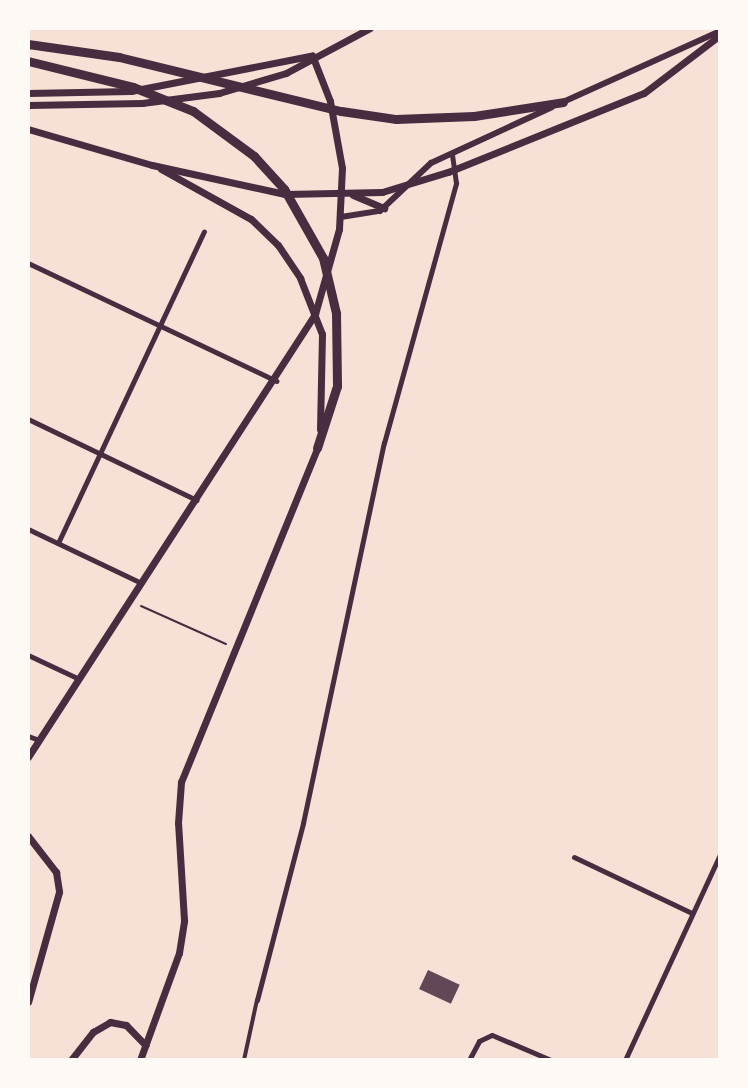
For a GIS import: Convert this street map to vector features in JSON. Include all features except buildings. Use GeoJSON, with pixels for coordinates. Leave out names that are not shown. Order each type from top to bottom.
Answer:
{"type":"FeatureCollection","features":[{"type":"Feature","properties":{"kind":"highway"},"geometry":{"type":"LineString","coordinates":[[29,44],[119,57],[374,116],[445,119],[563,102]]}},
{"type":"Feature","properties":{"kind":"highway"},"geometry":{"type":"LineString","coordinates":[[28,61],[165,98],[215,124],[254,156],[284,189],[317,246],[331,288],[339,346],[334,401],[317,448]]}},
{"type":"Feature","properties":{"kind":"main road"},"geometry":{"type":"LineString","coordinates":[[28,105],[142,103],[219,93],[286,73],[312,55],[370,28]]}},
{"type":"Feature","properties":{"kind":"main road"},"geometry":{"type":"LineString","coordinates":[[28,129],[152,165],[285,194],[335,196],[404,187],[498,153],[663,83],[720,33]]}},
{"type":"Feature","properties":{"kind":"main road"},"geometry":{"type":"LineString","coordinates":[[28,93],[131,91],[312,55]]}},
{"type":"Feature","properties":{"kind":"main road"},"geometry":{"type":"LineString","coordinates":[[28,757],[276,381],[315,314],[341,217],[342,190],[338,132],[312,55]]}},
{"type":"Feature","properties":{"kind":"main road"},"geometry":{"type":"LineString","coordinates":[[140,1060],[179,953],[184,920],[178,823],[181,782],[317,448],[323,346],[311,302],[278,245],[233,206],[152,165]]}},
{"type":"Feature","properties":{"kind":"main road"},"geometry":{"type":"LineString","coordinates":[[342,190],[384,208]]}},
{"type":"Feature","properties":{"kind":"main road"},"geometry":{"type":"LineString","coordinates":[[28,836],[44,850],[59,892],[28,1002]]}},
{"type":"Feature","properties":{"kind":"main road"},"geometry":{"type":"LineString","coordinates":[[71,1060],[93,1032],[110,1022],[126,1025],[145,1045]]}},
{"type":"Feature","properties":{"kind":"street"},"geometry":{"type":"LineString","coordinates":[[341,217],[369,216],[384,208],[422,171],[452,152],[720,33]]}},
{"type":"Feature","properties":{"kind":"street"},"geometry":{"type":"LineString","coordinates":[[244,1060],[303,823],[384,443],[456,183],[452,152]]}},
{"type":"Feature","properties":{"kind":"street"},"geometry":{"type":"LineString","coordinates":[[58,543],[204,232]]}},
{"type":"Feature","properties":{"kind":"street"},"geometry":{"type":"LineString","coordinates":[[28,263],[276,381]]}},
{"type":"Feature","properties":{"kind":"street"},"geometry":{"type":"LineString","coordinates":[[28,419],[196,500]]}},
{"type":"Feature","properties":{"kind":"street"},"geometry":{"type":"LineString","coordinates":[[28,529],[141,583]]}},
{"type":"Feature","properties":{"kind":"street"},"geometry":{"type":"LineString","coordinates":[[28,655],[79,679]]}},
{"type":"Feature","properties":{"kind":"street"},"geometry":{"type":"LineString","coordinates":[[28,736],[39,740]]}},
{"type":"Feature","properties":{"kind":"street"},"geometry":{"type":"LineString","coordinates":[[625,1060],[720,854]]}},
{"type":"Feature","properties":{"kind":"street"},"geometry":{"type":"LineString","coordinates":[[574,857],[692,913]]}},
{"type":"Feature","properties":{"kind":"street"},"geometry":{"type":"LineString","coordinates":[[469,1060],[485,1035],[551,1060]]}},
{"type":"Feature","properties":{"kind":"path"},"geometry":{"type":"LineString","coordinates":[[141,606],[234,648]]}}]}
